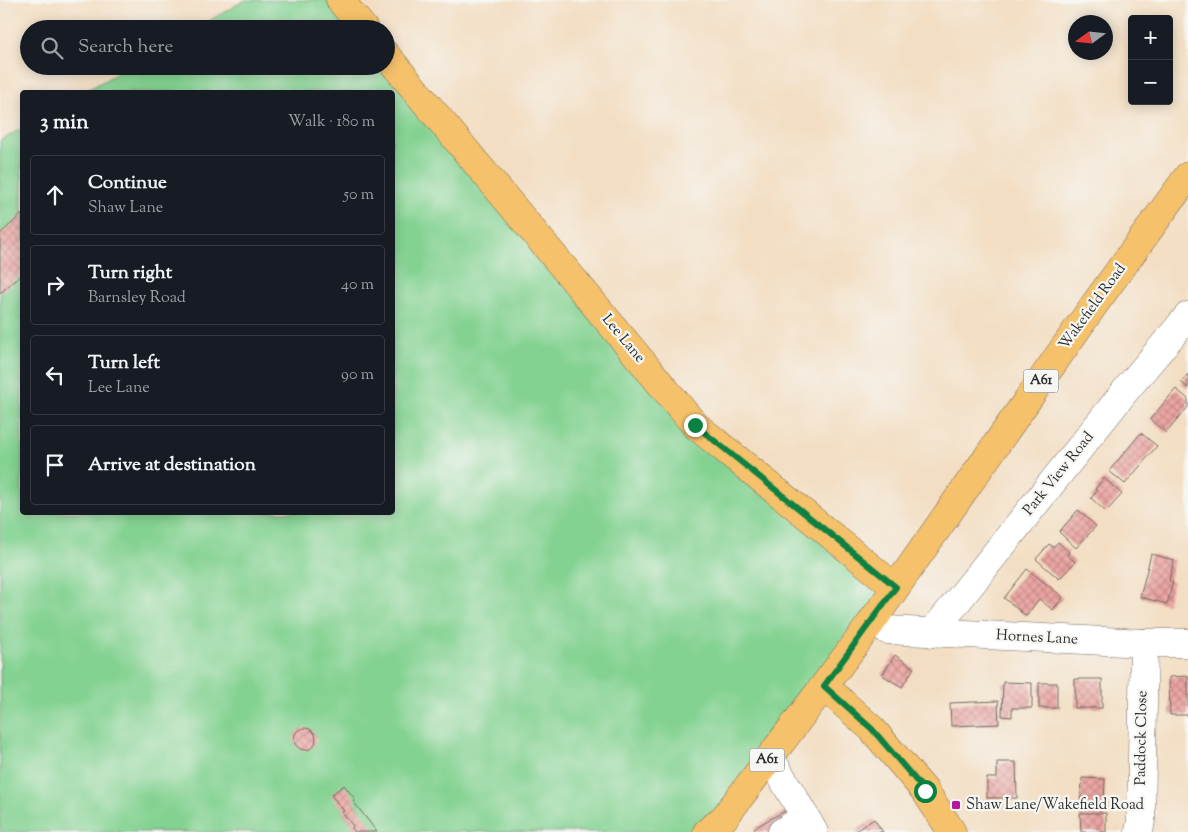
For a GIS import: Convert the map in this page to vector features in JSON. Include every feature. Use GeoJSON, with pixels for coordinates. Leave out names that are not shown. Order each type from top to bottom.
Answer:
{"type":"FeatureCollection","features":[{"type":"Feature","properties":{"kind":"main road"},"geometry":{"type":"LineString","coordinates":[[340,0],[357,20]]}},
{"type":"Feature","properties":{"kind":"main road","name":"Lee Lane"},"geometry":{"type":"LineString","coordinates":[[395,66],[695,425],[896,587]]}},
{"type":"Feature","properties":{"kind":"main road","name":"Wakefield Road"},"geometry":{"type":"LineString","coordinates":[[896,587],[1094,305],[1188,176]]}},
{"type":"Feature","properties":{"kind":"main road","name":"A61"},"geometry":{"type":"LineString","coordinates":[[722,827],[770,757],[896,587]]}},
{"type":"Feature","properties":{"kind":"main road"},"geometry":{"type":"LineString","coordinates":[[824,686],[872,729],[925,791],[952,832]]}},
{"type":"Feature","properties":{"kind":"street","name":"Park View Road"},"geometry":{"type":"LineString","coordinates":[[932,633],[1126,390],[1188,316]]}},
{"type":"Feature","properties":{"kind":"street","name":"Hornes Lane"},"geometry":{"type":"LineString","coordinates":[[887,630],[1144,644],[1188,643]]}},
{"type":"Feature","properties":{"kind":"street","name":"Paddock Close"},"geometry":{"type":"LineString","coordinates":[[1139,832],[1141,820],[1144,644]]}},
{"type":"Feature","properties":{"kind":"street"},"geometry":{"type":"LineString","coordinates":[[770,757],[809,824],[782,832]]}},
{"type":"Feature","properties":{"kind":"green space"},"geometry":{"type":"Polygon","coordinates":[[[245,0],[340,0],[357,20],[211,20],[245,0]]]}},
{"type":"Feature","properties":{"kind":"green space"},"geometry":{"type":"Polygon","coordinates":[[[114,75],[394,75],[695,425],[895,587],[707,832],[0,832],[0,141],[20,129],[20,515],[395,515],[395,90],[88,90],[114,75]]]}},
{"type":"Feature","properties":{"kind":"building"},"geometry":{"type":"Polygon","coordinates":[[[20,216],[20,276],[0,293],[0,234],[20,216]]]}},
{"type":"Feature","properties":{"kind":"building"},"geometry":{"type":"Polygon","coordinates":[[[1188,374],[1188,388],[1181,382],[1188,374]]]}},
{"type":"Feature","properties":{"kind":"building"},"geometry":{"type":"Polygon","coordinates":[[[1176,389],[1188,399],[1188,407],[1166,433],[1150,419],[1176,389]]]}},
{"type":"Feature","properties":{"kind":"building"},"geometry":{"type":"Polygon","coordinates":[[[1141,433],[1157,446],[1125,484],[1109,471],[1141,433]]]}},
{"type":"Feature","properties":{"kind":"building"},"geometry":{"type":"Polygon","coordinates":[[[1104,478],[1122,494],[1106,512],[1091,498],[1097,491],[1095,489],[1104,478]]]}},
{"type":"Feature","properties":{"kind":"building"},"geometry":{"type":"Polygon","coordinates":[[[1078,510],[1096,526],[1076,548],[1059,532],[1078,510]]]}},
{"type":"Feature","properties":{"kind":"building"},"geometry":{"type":"Polygon","coordinates":[[[1058,542],[1069,552],[1067,555],[1075,562],[1059,579],[1036,559],[1049,544],[1053,547],[1058,542]]]}},
{"type":"Feature","properties":{"kind":"building"},"geometry":{"type":"Polygon","coordinates":[[[1151,554],[1174,560],[1169,581],[1173,582],[1167,604],[1140,597],[1151,554]]]}},
{"type":"Feature","properties":{"kind":"building"},"geometry":{"type":"Polygon","coordinates":[[[1027,569],[1063,597],[1053,610],[1039,599],[1026,616],[1004,598],[1027,569]]]}},
{"type":"Feature","properties":{"kind":"building"},"geometry":{"type":"Polygon","coordinates":[[[895,655],[914,668],[902,687],[882,675],[895,655]]]}},
{"type":"Feature","properties":{"kind":"building"},"geometry":{"type":"Polygon","coordinates":[[[1188,676],[1188,715],[1170,715],[1169,677],[1188,676]]]}},
{"type":"Feature","properties":{"kind":"building"},"geometry":{"type":"Polygon","coordinates":[[[1075,679],[1102,679],[1102,708],[1075,708],[1075,679]]]}},
{"type":"Feature","properties":{"kind":"building"},"geometry":{"type":"Polygon","coordinates":[[[1003,682],[1032,683],[1032,708],[1012,708],[1012,717],[1002,716],[1003,682]]]}},
{"type":"Feature","properties":{"kind":"building"},"geometry":{"type":"Polygon","coordinates":[[[1039,683],[1057,683],[1057,708],[1039,708],[1039,683]]]}},
{"type":"Feature","properties":{"kind":"building"},"geometry":{"type":"Polygon","coordinates":[[[998,701],[999,724],[951,726],[950,703],[998,701]]]}},
{"type":"Feature","properties":{"kind":"building"},"geometry":{"type":"Polygon","coordinates":[[[305,728],[313,731],[316,739],[313,747],[305,750],[297,747],[294,739],[297,731],[305,728]]]}},
{"type":"Feature","properties":{"kind":"building"},"geometry":{"type":"Polygon","coordinates":[[[997,762],[1016,762],[1017,798],[987,798],[987,778],[997,778],[997,762]]]}},
{"type":"Feature","properties":{"kind":"building"},"geometry":{"type":"Polygon","coordinates":[[[1082,778],[1105,779],[1104,807],[1080,806],[1082,778]]]}},
{"type":"Feature","properties":{"kind":"building"},"geometry":{"type":"Polygon","coordinates":[[[344,785],[355,799],[353,801],[377,832],[355,832],[352,828],[353,826],[342,812],[344,811],[331,795],[344,785]]]}},
{"type":"Feature","properties":{"kind":"building"},"geometry":{"type":"Polygon","coordinates":[[[790,808],[804,832],[756,832],[754,828],[790,808]]]}},
{"type":"Feature","properties":{"kind":"building"},"geometry":{"type":"Polygon","coordinates":[[[1080,813],[1106,813],[1106,832],[1081,832],[1080,813]]]}},
{"type":"Feature","properties":{"kind":"building"},"geometry":{"type":"Polygon","coordinates":[[[874,819],[883,832],[854,832],[874,819]]]}},
{"type":"Feature","properties":{"kind":"place","name":"Shaw Lane/Wakefield Road"},"geometry":{"type":"Point","coordinates":[956,805]}},
{"type":"Feature","properties":{"kind":"route"},"geometry":{"type":"LineString","coordinates":[[695,425],[896,587],[824,686],[872,729],[925,791]]}}]}
